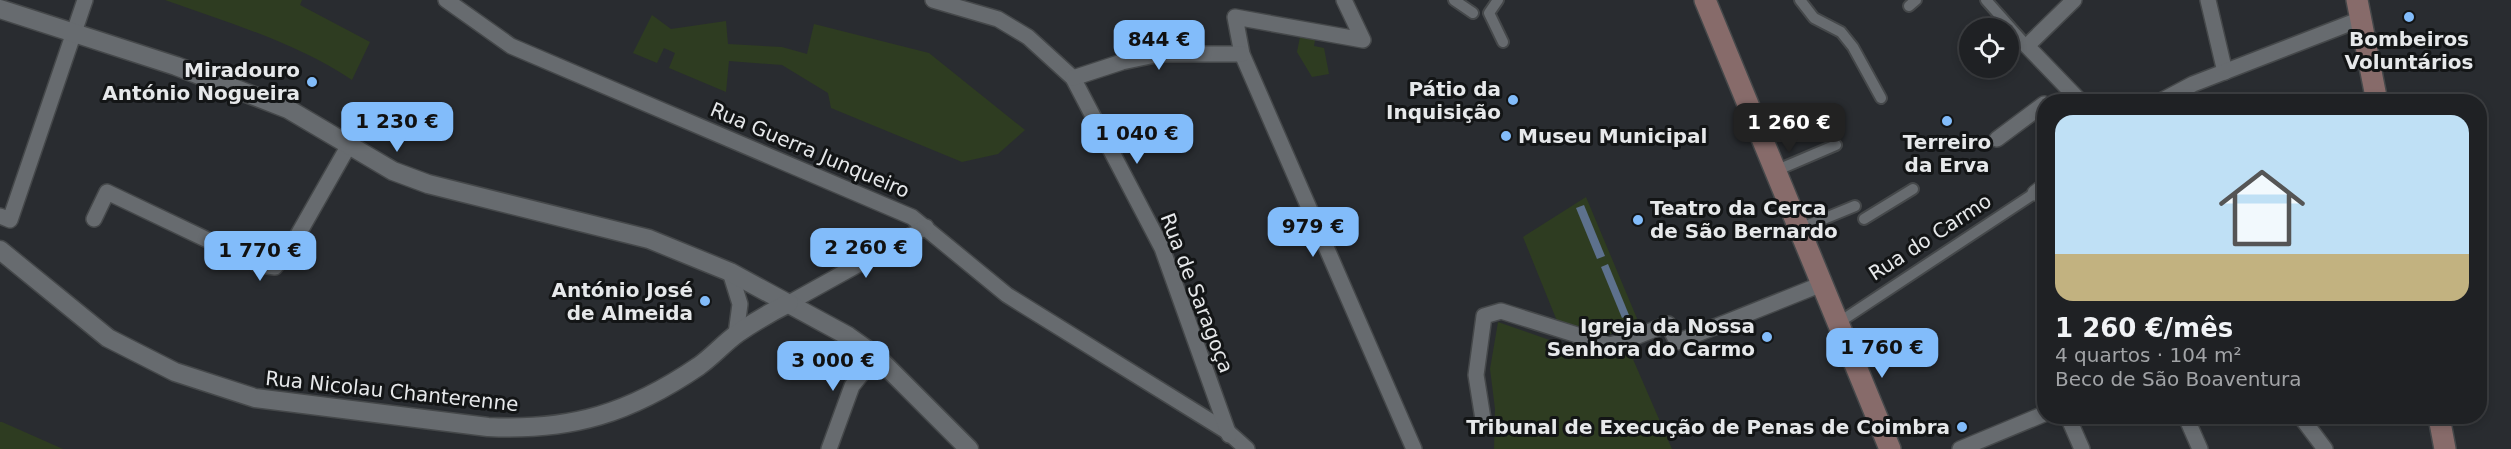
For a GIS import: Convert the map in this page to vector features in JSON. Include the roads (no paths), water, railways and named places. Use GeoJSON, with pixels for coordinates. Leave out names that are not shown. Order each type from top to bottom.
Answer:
{"type":"FeatureCollection","features":[{"type":"Feature","properties":{"kind":"main road"},"geometry":{"type":"LineString","coordinates":[[1705,0],[1890,449]]}},
{"type":"Feature","properties":{"kind":"main road"},"geometry":{"type":"LineString","coordinates":[[2359,9],[2375,94]]}},
{"type":"Feature","properties":{"kind":"main road"},"geometry":{"type":"LineString","coordinates":[[2440,424],[2445,449]]}},
{"type":"Feature","properties":{"kind":"street"},"geometry":{"type":"LineString","coordinates":[[0,216],[10,220],[85,0]]}},
{"type":"Feature","properties":{"kind":"street","name":"Rua Guerra Junqueiro"},"geometry":{"type":"LineString","coordinates":[[446,0],[511,46],[912,217],[1007,295],[1228,432],[1247,449]]}},
{"type":"Feature","properties":{"kind":"street","name":"Rua de Saragoça"},"geometry":{"type":"LineString","coordinates":[[933,0],[998,19],[1028,37],[1073,78],[1162,248],[1233,449]]}},
{"type":"Feature","properties":{"kind":"street"},"geometry":{"type":"LineString","coordinates":[[1344,0],[1363,40],[1234,17],[1242,54],[1414,449]]}},
{"type":"Feature","properties":{"kind":"street"},"geometry":{"type":"LineString","coordinates":[[1454,0],[1473,13]]}},
{"type":"Feature","properties":{"kind":"street"},"geometry":{"type":"LineString","coordinates":[[1498,0],[1489,13],[1503,42]]}},
{"type":"Feature","properties":{"kind":"street"},"geometry":{"type":"LineString","coordinates":[[1800,0],[1814,18],[1841,32],[1853,47],[1881,98]]}},
{"type":"Feature","properties":{"kind":"street"},"geometry":{"type":"LineString","coordinates":[[1986,0],[2073,94]]}},
{"type":"Feature","properties":{"kind":"street"},"geometry":{"type":"LineString","coordinates":[[2027,46],[2074,0]]}},
{"type":"Feature","properties":{"kind":"street"},"geometry":{"type":"LineString","coordinates":[[2208,0],[2225,72]]}},
{"type":"Feature","properties":{"kind":"street"},"geometry":{"type":"LineString","coordinates":[[0,9],[176,66],[288,109],[393,171],[428,184],[649,239],[730,272],[848,336],[876,356],[969,449]]}},
{"type":"Feature","properties":{"kind":"street"},"geometry":{"type":"LineString","coordinates":[[2174,94],[2359,9]]}},
{"type":"Feature","properties":{"kind":"street"},"geometry":{"type":"LineString","coordinates":[[1073,78],[1122,62],[1160,54],[1242,54]]}},
{"type":"Feature","properties":{"kind":"street"},"geometry":{"type":"LineString","coordinates":[[2059,94],[2067,88]]}},
{"type":"Feature","properties":{"kind":"street"},"geometry":{"type":"LineString","coordinates":[[1997,139],[2037,110]]}},
{"type":"Feature","properties":{"kind":"street"},"geometry":{"type":"LineString","coordinates":[[93,219],[107,192],[260,266],[275,267],[291,247],[349,145]]}},
{"type":"Feature","properties":{"kind":"street"},"geometry":{"type":"LineString","coordinates":[[1775,171],[1836,145]]}},
{"type":"Feature","properties":{"kind":"street"},"geometry":{"type":"LineString","coordinates":[[1864,219],[1913,189]]}},
{"type":"Feature","properties":{"kind":"street","name":"Rua do Carmo"},"geometry":{"type":"LineString","coordinates":[[1838,323],[2037,192]]}},
{"type":"Feature","properties":{"kind":"street"},"geometry":{"type":"LineString","coordinates":[[1799,229],[1855,206]]}},
{"type":"Feature","properties":{"kind":"street"},"geometry":{"type":"LineString","coordinates":[[789,303],[926,227]]}},
{"type":"Feature","properties":{"kind":"street","name":"Rua Nicolau Chanterenne"},"geometry":{"type":"LineString","coordinates":[[0,250],[108,338],[175,372],[255,398],[488,427],[522,429],[564,424],[608,414],[658,393],[701,364],[736,334],[789,303]]}},
{"type":"Feature","properties":{"kind":"street"},"geometry":{"type":"LineString","coordinates":[[730,272],[740,304],[736,334]]}},
{"type":"Feature","properties":{"kind":"street"},"geometry":{"type":"LineString","coordinates":[[1483,419],[1476,375],[1484,316],[1501,311],[1609,345],[1668,324],[1677,342],[1822,284]]}},
{"type":"Feature","properties":{"kind":"street"},"geometry":{"type":"LineString","coordinates":[[829,449],[852,387],[876,356]]}},
{"type":"Feature","properties":{"kind":"street"},"geometry":{"type":"LineString","coordinates":[[1960,449],[2037,417]]}},
{"type":"Feature","properties":{"kind":"street"},"geometry":{"type":"LineString","coordinates":[[2071,424],[2082,449]]}},
{"type":"Feature","properties":{"kind":"street"},"geometry":{"type":"LineString","coordinates":[[2189,424],[2200,449]]}},
{"type":"Feature","properties":{"kind":"street"},"geometry":{"type":"LineString","coordinates":[[2306,424],[2325,449]]}},
{"type":"Feature","properties":{"kind":"water"},"geometry":{"type":"Polygon","coordinates":[[[1584,205],[1605,256],[1597,259],[1576,208],[1584,205]]]}},
{"type":"Feature","properties":{"kind":"water"},"geometry":{"type":"Polygon","coordinates":[[[1608,264],[1629,315],[1622,318],[1601,267],[1608,264]]]}},
{"type":"Feature","properties":{"kind":"place","name":"Bombeiros Voluntários"},"geometry":{"type":"Point","coordinates":[2409,17]}},
{"type":"Feature","properties":{"kind":"place","name":"Miradouro António Nogueira"},"geometry":{"type":"Point","coordinates":[312,82]}},
{"type":"Feature","properties":{"kind":"place","name":"Pátio da Inquisição"},"geometry":{"type":"Point","coordinates":[1513,100]}},
{"type":"Feature","properties":{"kind":"place","name":"Terreiro da Erva"},"geometry":{"type":"Point","coordinates":[1947,121]}},
{"type":"Feature","properties":{"kind":"place","name":"Museu Municipal"},"geometry":{"type":"Point","coordinates":[1506,136]}},
{"type":"Feature","properties":{"kind":"place","name":"Teatro da Cerca de São Bernardo"},"geometry":{"type":"Point","coordinates":[1638,220]}},
{"type":"Feature","properties":{"kind":"place","name":"António José de Almeida"},"geometry":{"type":"Point","coordinates":[705,301]}},
{"type":"Feature","properties":{"kind":"place","name":"Igreja da Nossa Senhora do Carmo"},"geometry":{"type":"Point","coordinates":[1767,337]}},
{"type":"Feature","properties":{"kind":"place","name":"Tribunal de Execução de Penas de Coimbra"},"geometry":{"type":"Point","coordinates":[1962,427]}}]}
